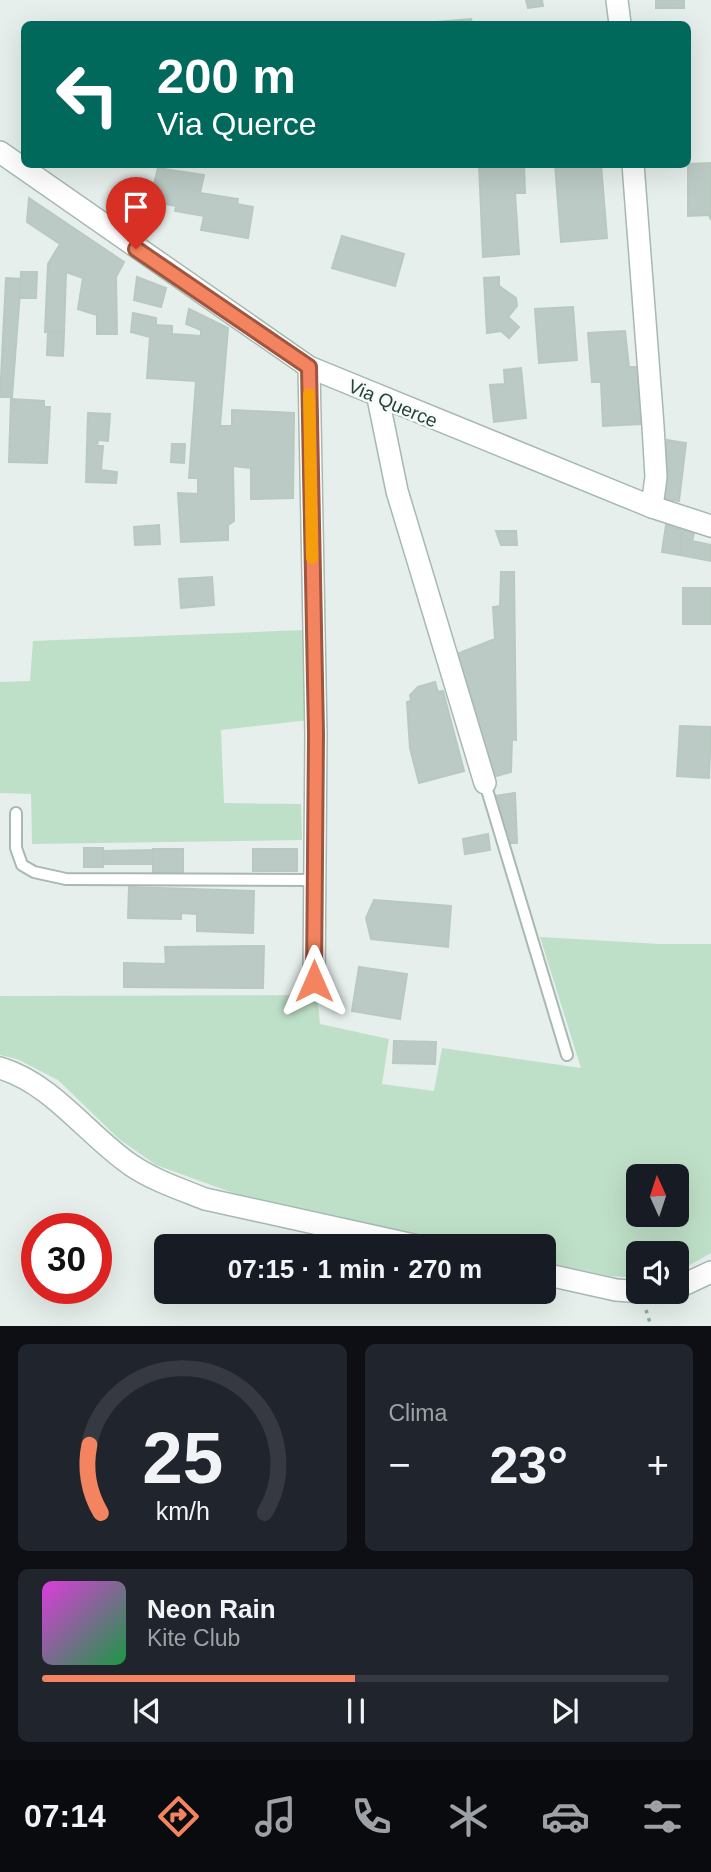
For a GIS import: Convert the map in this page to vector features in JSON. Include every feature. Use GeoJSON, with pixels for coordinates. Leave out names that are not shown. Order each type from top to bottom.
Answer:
{"type":"FeatureCollection","features":[{"type":"Feature","properties":{"kind":"street"},"geometry":{"type":"LineString","coordinates":[[617,0],[620,21]]}},
{"type":"Feature","properties":{"kind":"street","name":"Via Querce"},"geometry":{"type":"LineString","coordinates":[[0,152],[21,167]]}},
{"type":"Feature","properties":{"kind":"street","name":"Via Querce"},"geometry":{"type":"LineString","coordinates":[[23,168],[309,367],[379,398],[652,507],[711,526]]}},
{"type":"Feature","properties":{"kind":"street"},"geometry":{"type":"LineString","coordinates":[[633,168],[656,477],[652,507]]}},
{"type":"Feature","properties":{"kind":"street"},"geometry":{"type":"LineString","coordinates":[[309,367],[316,734],[314,981]]}},
{"type":"Feature","properties":{"kind":"street"},"geometry":{"type":"LineString","coordinates":[[379,398],[397,491],[485,783]]}},
{"type":"Feature","properties":{"kind":"street"},"geometry":{"type":"LineString","coordinates":[[0,1068],[33,1082],[131,1165],[176,1188],[205,1199],[364,1234]]}},
{"type":"Feature","properties":{"kind":"street"},"geometry":{"type":"LineString","coordinates":[[689,1282],[711,1272]]}},
{"type":"Feature","properties":{"kind":"street"},"geometry":{"type":"LineString","coordinates":[[556,1277],[626,1291]]}},
{"type":"Feature","properties":{"kind":"lane"},"geometry":{"type":"LineString","coordinates":[[485,783],[568,1055]]}},
{"type":"Feature","properties":{"kind":"lane"},"geometry":{"type":"LineString","coordinates":[[16,813],[16,848],[22,865],[34,873],[66,879],[315,880]]}},
{"type":"Feature","properties":{"kind":"green space"},"geometry":{"type":"Polygon","coordinates":[[[304,630],[309,720],[221,730],[224,803],[301,804],[302,840],[32,844],[31,794],[0,793],[0,682],[30,681],[33,641],[304,630]]]}},
{"type":"Feature","properties":{"kind":"green space"},"geometry":{"type":"Polygon","coordinates":[[[540,937],[711,944],[711,1253],[689,1265],[689,1241],[626,1241],[626,1277],[609,1276],[556,1265],[556,1234],[418,1234],[236,1194],[156,1165],[119,1139],[58,1080],[17,1059],[0,1055],[0,996],[317,995],[320,1024],[389,1039],[382,1084],[434,1091],[442,1048],[581,1068],[540,937]]]}},
{"type":"Feature","properties":{"kind":"building"},"geometry":{"type":"Polygon","coordinates":[[[526,0],[542,0],[543,6],[528,8],[526,0]]]}},
{"type":"Feature","properties":{"kind":"building"},"geometry":{"type":"Polygon","coordinates":[[[656,0],[684,0],[684,8],[656,8],[656,0]]]}},
{"type":"Feature","properties":{"kind":"building"},"geometry":{"type":"Polygon","coordinates":[[[711,163],[711,220],[709,215],[688,216],[688,168],[691,168],[691,164],[711,163]]]}},
{"type":"Feature","properties":{"kind":"building"},"geometry":{"type":"Polygon","coordinates":[[[158,168],[204,175],[200,193],[238,199],[237,204],[253,207],[248,238],[201,230],[204,216],[175,211],[176,206],[150,201],[158,168]]]}},
{"type":"Feature","properties":{"kind":"building"},"geometry":{"type":"Polygon","coordinates":[[[479,168],[524,168],[525,193],[515,193],[519,254],[483,257],[479,168]]]}},
{"type":"Feature","properties":{"kind":"building"},"geometry":{"type":"Polygon","coordinates":[[[555,168],[601,168],[607,238],[561,242],[555,168]]]}},
{"type":"Feature","properties":{"kind":"building"},"geometry":{"type":"Polygon","coordinates":[[[29,198],[124,262],[116,277],[117,334],[97,334],[97,315],[78,309],[83,278],[66,272],[64,333],[45,332],[48,264],[60,244],[27,222],[29,198]]]}},
{"type":"Feature","properties":{"kind":"building"},"geometry":{"type":"Polygon","coordinates":[[[342,236],[404,254],[395,286],[332,268],[342,236]]]}},
{"type":"Feature","properties":{"kind":"building"},"geometry":{"type":"Polygon","coordinates":[[[21,272],[37,272],[36,298],[20,298],[21,272]]]}},
{"type":"Feature","properties":{"kind":"building"},"geometry":{"type":"Polygon","coordinates":[[[137,277],[166,288],[161,307],[134,300],[137,277]]]}},
{"type":"Feature","properties":{"kind":"building"},"geometry":{"type":"Polygon","coordinates":[[[499,277],[499,286],[516,298],[517,306],[508,317],[519,327],[509,338],[501,331],[487,333],[484,278],[499,277]]]}},
{"type":"Feature","properties":{"kind":"building"},"geometry":{"type":"Polygon","coordinates":[[[6,278],[21,279],[12,397],[0,397],[6,278]]]}},
{"type":"Feature","properties":{"kind":"building"},"geometry":{"type":"Polygon","coordinates":[[[573,307],[577,360],[539,363],[535,309],[573,307]]]}},
{"type":"Feature","properties":{"kind":"building"},"geometry":{"type":"Polygon","coordinates":[[[189,309],[228,328],[220,426],[232,426],[232,410],[294,413],[293,498],[251,499],[251,468],[233,466],[234,521],[228,525],[228,540],[181,542],[178,493],[198,494],[198,478],[189,478],[196,381],[147,378],[150,337],[131,332],[133,313],[156,318],[156,325],[172,326],[172,334],[201,336],[201,330],[186,324],[189,309]]]}},
{"type":"Feature","properties":{"kind":"building"},"geometry":{"type":"Polygon","coordinates":[[[625,331],[629,367],[638,367],[641,424],[603,426],[601,382],[592,382],[588,333],[625,331]]]}},
{"type":"Feature","properties":{"kind":"building"},"geometry":{"type":"Polygon","coordinates":[[[48,332],[64,333],[63,356],[47,355],[48,332]]]}},
{"type":"Feature","properties":{"kind":"building"},"geometry":{"type":"Polygon","coordinates":[[[521,368],[526,418],[494,422],[490,385],[505,384],[504,370],[521,368]]]}},
{"type":"Feature","properties":{"kind":"building"},"geometry":{"type":"Polygon","coordinates":[[[11,399],[44,401],[44,407],[50,407],[47,463],[9,462],[11,399]]]}},
{"type":"Feature","properties":{"kind":"building"},"geometry":{"type":"Polygon","coordinates":[[[88,413],[110,414],[108,441],[98,440],[97,446],[103,446],[101,470],[117,472],[116,483],[86,482],[88,413]]]}},
{"type":"Feature","properties":{"kind":"building"},"geometry":{"type":"Polygon","coordinates":[[[667,440],[686,443],[679,501],[660,498],[667,440]]]}},
{"type":"Feature","properties":{"kind":"building"},"geometry":{"type":"Polygon","coordinates":[[[172,444],[185,444],[184,463],[171,462],[172,444]]]}},
{"type":"Feature","properties":{"kind":"building"},"geometry":{"type":"Polygon","coordinates":[[[159,525],[160,544],[135,545],[134,527],[159,525]]]}},
{"type":"Feature","properties":{"kind":"building"},"geometry":{"type":"Polygon","coordinates":[[[666,525],[682,530],[680,555],[662,552],[666,525]]]}},
{"type":"Feature","properties":{"kind":"building"},"geometry":{"type":"Polygon","coordinates":[[[682,530],[694,533],[692,541],[711,545],[711,561],[680,555],[682,530]]]}},
{"type":"Feature","properties":{"kind":"building"},"geometry":{"type":"Polygon","coordinates":[[[496,531],[516,531],[517,545],[501,545],[496,531]]]}},
{"type":"Feature","properties":{"kind":"building"},"geometry":{"type":"Polygon","coordinates":[[[501,572],[514,572],[516,740],[512,739],[511,772],[489,778],[454,655],[495,639],[493,607],[500,606],[501,572]]]}},
{"type":"Feature","properties":{"kind":"building"},"geometry":{"type":"Polygon","coordinates":[[[212,577],[214,605],[181,608],[179,579],[212,577]]]}},
{"type":"Feature","properties":{"kind":"building"},"geometry":{"type":"Polygon","coordinates":[[[683,588],[711,588],[711,624],[683,624],[683,588]]]}},
{"type":"Feature","properties":{"kind":"building"},"geometry":{"type":"Polygon","coordinates":[[[435,682],[438,692],[443,691],[464,771],[419,783],[410,748],[407,702],[411,701],[410,695],[418,687],[435,682]]]}},
{"type":"Feature","properties":{"kind":"building"},"geometry":{"type":"Polygon","coordinates":[[[680,726],[711,727],[709,778],[677,776],[680,726]]]}},
{"type":"Feature","properties":{"kind":"building"},"geometry":{"type":"Polygon","coordinates":[[[515,793],[517,843],[508,843],[494,796],[515,793]]]}},
{"type":"Feature","properties":{"kind":"building"},"geometry":{"type":"Polygon","coordinates":[[[488,834],[490,850],[465,854],[463,839],[488,834]]]}},
{"type":"Feature","properties":{"kind":"building"},"geometry":{"type":"Polygon","coordinates":[[[84,848],[103,848],[103,867],[84,867],[84,848]]]}},
{"type":"Feature","properties":{"kind":"building"},"geometry":{"type":"Polygon","coordinates":[[[153,849],[183,849],[183,878],[153,877],[153,849]]]}},
{"type":"Feature","properties":{"kind":"building"},"geometry":{"type":"Polygon","coordinates":[[[253,849],[297,849],[297,871],[253,871],[253,849]]]}},
{"type":"Feature","properties":{"kind":"building"},"geometry":{"type":"Polygon","coordinates":[[[153,850],[153,864],[103,864],[104,851],[153,850]]]}},
{"type":"Feature","properties":{"kind":"building"},"geometry":{"type":"Polygon","coordinates":[[[129,887],[254,891],[253,933],[197,931],[197,914],[181,913],[181,919],[128,918],[129,887]]]}},
{"type":"Feature","properties":{"kind":"building"},"geometry":{"type":"Polygon","coordinates":[[[374,900],[451,906],[448,947],[371,939],[366,918],[374,900]]]}},
{"type":"Feature","properties":{"kind":"building"},"geometry":{"type":"Polygon","coordinates":[[[264,946],[263,988],[124,987],[124,963],[166,964],[165,947],[264,946]]]}},
{"type":"Feature","properties":{"kind":"building"},"geometry":{"type":"Polygon","coordinates":[[[359,967],[407,974],[400,1019],[352,1011],[359,967]]]}},
{"type":"Feature","properties":{"kind":"building"},"geometry":{"type":"Polygon","coordinates":[[[394,1041],[436,1042],[435,1064],[393,1063],[394,1041]]]}},
{"type":"Feature","properties":{"kind":"slow traffic"},"geometry":{"type":"LineString","coordinates":[[309,394],[312,558]]}},
{"type":"Feature","properties":{"kind":"route"},"geometry":{"type":"LineString","coordinates":[[136,249],[309,367],[316,734],[314,981]]}}]}
